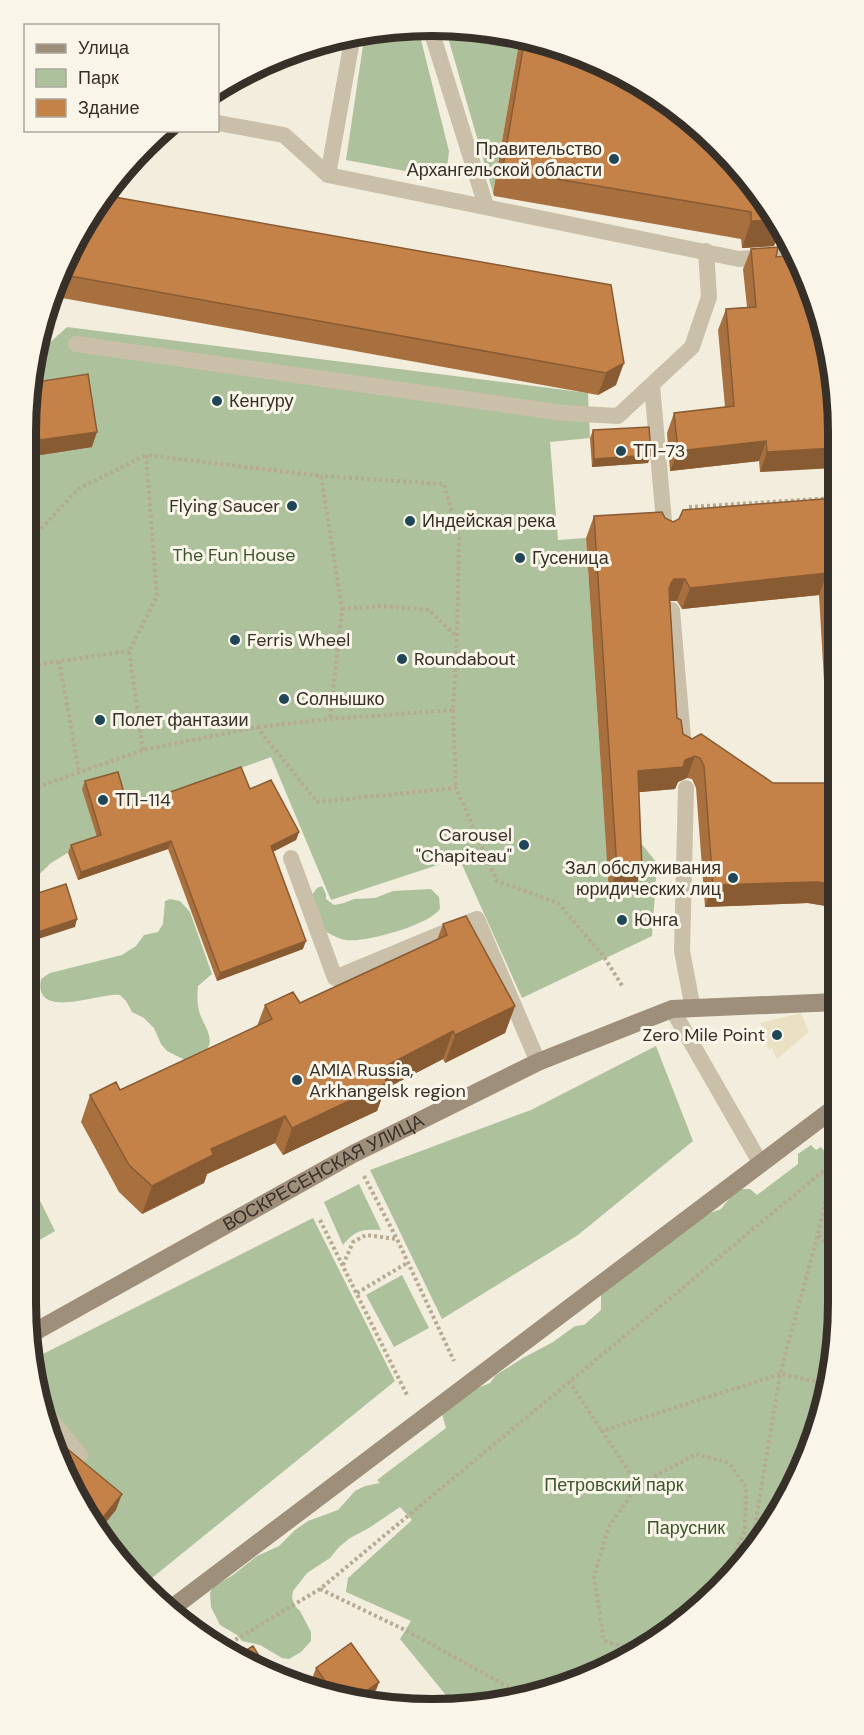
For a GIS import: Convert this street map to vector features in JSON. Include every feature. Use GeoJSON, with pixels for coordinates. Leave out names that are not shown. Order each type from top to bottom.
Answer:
{"type":"FeatureCollection","features":[{"type":"Feature","properties":{"kind":"street","name":"ВОСКРЕСЕНСКАЯ УЛИЦА"},"geometry":{"type":"LineString","coordinates":[[37,1331],[353,1154],[538,1062],[672,1009],[828,1002]]}},
{"type":"Feature","properties":{"kind":"street"},"geometry":{"type":"LineString","coordinates":[[176,1605],[828,1113]]}},
{"type":"Feature","properties":{"kind":"lane"},"geometry":{"type":"LineString","coordinates":[[433,36],[486,206]]}},
{"type":"Feature","properties":{"kind":"lane"},"geometry":{"type":"LineString","coordinates":[[328,174],[351,45]]}},
{"type":"Feature","properties":{"kind":"lane"},"geometry":{"type":"LineString","coordinates":[[219,123],[284,135],[328,174],[706,250],[739,259],[786,256]]}},
{"type":"Feature","properties":{"kind":"lane"},"geometry":{"type":"LineString","coordinates":[[76,344],[580,414],[618,416],[692,347],[709,297],[706,250]]}},
{"type":"Feature","properties":{"kind":"lane"},"geometry":{"type":"LineString","coordinates":[[652,385],[665,532]]}},
{"type":"Feature","properties":{"kind":"lane"},"geometry":{"type":"LineString","coordinates":[[672,610],[684,750]]}},
{"type":"Feature","properties":{"kind":"lane"},"geometry":{"type":"LineString","coordinates":[[686,788],[682,951],[693,1009]]}},
{"type":"Feature","properties":{"kind":"lane"},"geometry":{"type":"LineString","coordinates":[[291,858],[335,978],[477,919],[538,1062]]}},
{"type":"Feature","properties":{"kind":"lane"},"geometry":{"type":"LineString","coordinates":[[672,1009],[761,1164]]}},
{"type":"Feature","properties":{"kind":"lane"},"geometry":{"type":"LineString","coordinates":[[55,1425],[80,1455]]}},
{"type":"Feature","properties":{"kind":"path"},"geometry":{"type":"LineString","coordinates":[[142,750],[129,651],[157,596],[146,455]]}},
{"type":"Feature","properties":{"kind":"path"},"geometry":{"type":"LineString","coordinates":[[36,534],[78,489],[146,455],[321,476],[444,484],[459,538],[453,710],[456,788],[497,881],[558,903],[604,957],[623,987]]}},
{"type":"Feature","properties":{"kind":"path"},"geometry":{"type":"LineString","coordinates":[[321,476],[342,609],[330,719]]}},
{"type":"Feature","properties":{"kind":"path"},"geometry":{"type":"LineString","coordinates":[[663,509],[828,498]]}},
{"type":"Feature","properties":{"kind":"path"},"geometry":{"type":"LineString","coordinates":[[342,609],[381,606],[429,610],[457,637]]}},
{"type":"Feature","properties":{"kind":"path"},"geometry":{"type":"LineString","coordinates":[[36,664],[129,651]]}},
{"type":"Feature","properties":{"kind":"path"},"geometry":{"type":"LineString","coordinates":[[59,661],[79,771]]}},
{"type":"Feature","properties":{"kind":"path"},"geometry":{"type":"LineString","coordinates":[[36,787],[142,750],[257,727],[453,710]]}},
{"type":"Feature","properties":{"kind":"path"},"geometry":{"type":"LineString","coordinates":[[257,727],[317,802],[456,788]]}},
{"type":"Feature","properties":{"kind":"path"},"geometry":{"type":"LineString","coordinates":[[353,1154],[397,1239],[466,1386]]}},
{"type":"Feature","properties":{"kind":"path"},"geometry":{"type":"LineString","coordinates":[[230,1643],[320,1589],[828,1166]]}},
{"type":"Feature","properties":{"kind":"path"},"geometry":{"type":"LineString","coordinates":[[755,1531],[780,1374],[828,1188]]}},
{"type":"Feature","properties":{"kind":"path"},"geometry":{"type":"LineString","coordinates":[[320,1220],[399,1382],[421,1420]]}},
{"type":"Feature","properties":{"kind":"path"},"geometry":{"type":"LineString","coordinates":[[818,1234],[828,1246]]}},
{"type":"Feature","properties":{"kind":"path"},"geometry":{"type":"LineString","coordinates":[[342,1266],[353,1242],[366,1235],[397,1239]]}},
{"type":"Feature","properties":{"kind":"path"},"geometry":{"type":"LineString","coordinates":[[357,1293],[407,1263]]}},
{"type":"Feature","properties":{"kind":"path"},"geometry":{"type":"LineString","coordinates":[[602,1431],[780,1374],[820,1382]]}},
{"type":"Feature","properties":{"kind":"path"},"geometry":{"type":"LineString","coordinates":[[569,1382],[638,1485]]}},
{"type":"Feature","properties":{"kind":"path"},"geometry":{"type":"LineString","coordinates":[[627,1648],[604,1641],[594,1577],[608,1528],[638,1485],[696,1454],[729,1463],[746,1487],[745,1530],[732,1561]]}},
{"type":"Feature","properties":{"kind":"path"},"geometry":{"type":"LineString","coordinates":[[320,1589],[405,1630],[514,1690]]}},
{"type":"Feature","properties":{"kind":"green space"},"geometry":{"type":"Polygon","coordinates":[[[420,36],[449,151],[447,169],[443,178],[346,160],[363,42],[420,36]]]}},
{"type":"Feature","properties":{"kind":"green space"},"geometry":{"type":"Polygon","coordinates":[[[448,37],[484,39],[518,46],[493,193],[448,37]]]}},
{"type":"Feature","properties":{"kind":"green space","name":"The Fun House"},"geometry":{"type":"Polygon","coordinates":[[[67,327],[588,393],[590,438],[550,442],[558,540],[586,538],[603,796],[657,863],[652,936],[522,998],[459,858],[331,900],[271,757],[235,770],[74,849],[51,863],[36,877],[36,432],[39,380],[46,346],[67,327]]]}},
{"type":"Feature","properties":{"kind":"green space"},"geometry":{"type":"Polygon","coordinates":[[[322,886],[326,899],[334,905],[354,899],[375,898],[393,891],[431,889],[439,897],[440,909],[423,921],[396,932],[367,939],[337,938],[324,931],[309,899],[317,888],[322,886]]]}},
{"type":"Feature","properties":{"kind":"green space"},"geometry":{"type":"Polygon","coordinates":[[[170,899],[180,901],[190,912],[212,974],[198,986],[197,993],[199,1011],[209,1034],[209,1044],[201,1054],[185,1060],[167,1051],[154,1028],[144,1018],[132,1012],[120,995],[57,1002],[47,999],[41,992],[41,979],[50,973],[122,955],[136,946],[144,935],[158,932],[163,924],[165,901],[170,899]]]}},
{"type":"Feature","properties":{"kind":"green space"},"geometry":{"type":"Polygon","coordinates":[[[656,1046],[693,1141],[578,1235],[442,1319],[370,1170],[531,1110],[656,1046]]]}},
{"type":"Feature","properties":{"kind":"green space","name":"Петровский парк"},"geometry":{"type":"Polygon","coordinates":[[[811,1145],[816,1150],[821,1147],[828,1155],[827,1329],[825,1355],[815,1405],[798,1455],[775,1501],[730,1564],[693,1601],[630,1646],[584,1669],[534,1686],[484,1696],[449,1698],[400,1639],[411,1621],[346,1592],[348,1578],[412,1520],[400,1507],[350,1538],[330,1558],[307,1573],[293,1591],[292,1598],[295,1606],[311,1632],[311,1641],[301,1652],[289,1659],[282,1658],[260,1645],[242,1641],[237,1635],[220,1625],[211,1607],[210,1593],[213,1587],[257,1556],[279,1546],[308,1521],[338,1510],[355,1491],[380,1483],[377,1480],[446,1428],[442,1414],[470,1391],[490,1383],[496,1375],[553,1342],[575,1326],[584,1325],[601,1310],[601,1290],[705,1215],[721,1209],[737,1189],[750,1189],[757,1195],[798,1164],[798,1154],[811,1145]]]}},
{"type":"Feature","properties":{"kind":"green space"},"geometry":{"type":"Polygon","coordinates":[[[359,1184],[381,1230],[359,1232],[343,1245],[324,1202],[359,1184]]]}},
{"type":"Feature","properties":{"kind":"green space"},"geometry":{"type":"Polygon","coordinates":[[[36,1192],[55,1231],[36,1242],[36,1192]]]}},
{"type":"Feature","properties":{"kind":"green space"},"geometry":{"type":"Polygon","coordinates":[[[313,1218],[395,1381],[149,1580],[104,1524],[116,1509],[66,1454],[49,1405],[39,1356],[313,1218]]]}},
{"type":"Feature","properties":{"kind":"green space"},"geometry":{"type":"Polygon","coordinates":[[[402,1275],[429,1328],[394,1347],[366,1295],[402,1275]]]}},
{"type":"Feature","properties":{"kind":"shaded area"},"geometry":{"type":"Polygon","coordinates":[[[801,1013],[809,1032],[777,1059],[772,1048],[769,1050],[762,1036],[765,1034],[760,1023],[801,1013]]]}},
{"type":"Feature","properties":{"kind":"building","name":"Правительство Архангельской области"},"geometry":{"type":"Polygon","coordinates":[[[523,47],[584,66],[652,103],[693,134],[712,152],[746,191],[766,220],[751,221],[751,212],[504,170],[523,47]]]}},
{"type":"Feature","properties":{"kind":"building"},"geometry":{"type":"Polygon","coordinates":[[[114,197],[611,285],[624,363],[606,373],[68,276],[89,234],[114,197]]]}},
{"type":"Feature","properties":{"kind":"building"},"geometry":{"type":"Polygon","coordinates":[[[778,247],[776,257],[786,256],[798,280],[815,330],[825,380],[828,448],[767,452],[766,441],[678,451],[674,413],[734,406],[726,309],[756,307],[751,249],[778,247]]]}},
{"type":"Feature","properties":{"kind":"building"},"geometry":{"type":"Polygon","coordinates":[[[88,374],[97,432],[40,440],[36,420],[39,382],[88,374]]]}},
{"type":"Feature","properties":{"kind":"building","name":"ТП-73"},"geometry":{"type":"Polygon","coordinates":[[[649,427],[651,455],[594,459],[593,430],[649,427]]]}},
{"type":"Feature","properties":{"kind":"building"},"geometry":{"type":"Polygon","coordinates":[[[828,499],[828,590],[827,573],[690,588],[685,579],[674,579],[669,589],[677,718],[681,720],[683,734],[692,739],[701,734],[773,783],[828,783],[828,883],[713,885],[704,766],[700,758],[695,756],[685,760],[683,767],[638,771],[642,869],[617,870],[594,516],[662,512],[665,518],[673,522],[679,519],[683,510],[828,499]]]}},
{"type":"Feature","properties":{"kind":"building"},"geometry":{"type":"Polygon","coordinates":[[[241,767],[250,789],[271,780],[299,832],[271,846],[306,941],[220,973],[171,841],[81,872],[71,845],[101,835],[85,781],[118,772],[128,807],[241,767]]]}},
{"type":"Feature","properties":{"kind":"building"},"geometry":{"type":"Polygon","coordinates":[[[66,884],[77,919],[36,933],[36,894],[66,884]]]}},
{"type":"Feature","properties":{"kind":"building","name":"AMIA Russia, Arkhangelsk region"},"geometry":{"type":"Polygon","coordinates":[[[466,916],[515,1006],[455,1035],[453,1031],[380,1069],[387,1083],[292,1128],[285,1116],[211,1149],[213,1155],[152,1186],[129,1165],[90,1095],[116,1082],[120,1090],[272,1019],[265,1005],[293,992],[300,1003],[447,935],[443,924],[466,916]]]}},
{"type":"Feature","properties":{"kind":"building"},"geometry":{"type":"Polygon","coordinates":[[[62,1445],[122,1494],[101,1520],[77,1478],[62,1445]]]}},
{"type":"Feature","properties":{"kind":"building"},"geometry":{"type":"Polygon","coordinates":[[[351,1643],[379,1682],[364,1693],[330,1686],[316,1668],[351,1643]]]}},
{"type":"Feature","properties":{"kind":"building"},"geometry":{"type":"Polygon","coordinates":[[[253,1646],[262,1660],[257,1658],[244,1651],[253,1646]]]}},
{"type":"Feature","properties":{"kind":"place","name":"Правительство Архангельской области"},"geometry":{"type":"Point","coordinates":[614,159]}},
{"type":"Feature","properties":{"kind":"place","name":"Кенгуру"},"geometry":{"type":"Point","coordinates":[217,401]}},
{"type":"Feature","properties":{"kind":"place","name":"ТП-73"},"geometry":{"type":"Point","coordinates":[621,451]}},
{"type":"Feature","properties":{"kind":"place","name":"Flying Saucer"},"geometry":{"type":"Point","coordinates":[292,506]}},
{"type":"Feature","properties":{"kind":"place","name":"Индейская река"},"geometry":{"type":"Point","coordinates":[410,521]}},
{"type":"Feature","properties":{"kind":"place","name":"Гусеница"},"geometry":{"type":"Point","coordinates":[520,558]}},
{"type":"Feature","properties":{"kind":"place","name":"Ferris Wheel"},"geometry":{"type":"Point","coordinates":[235,640]}},
{"type":"Feature","properties":{"kind":"place","name":"Roundabout"},"geometry":{"type":"Point","coordinates":[402,659]}},
{"type":"Feature","properties":{"kind":"place","name":"Солнышко"},"geometry":{"type":"Point","coordinates":[284,699]}},
{"type":"Feature","properties":{"kind":"place","name":"Полет фантазии"},"geometry":{"type":"Point","coordinates":[100,720]}},
{"type":"Feature","properties":{"kind":"place","name":"ТП-114"},"geometry":{"type":"Point","coordinates":[103,800]}},
{"type":"Feature","properties":{"kind":"place","name":"Carousel \"Chapiteau\""},"geometry":{"type":"Point","coordinates":[524,845]}},
{"type":"Feature","properties":{"kind":"place","name":"Зал обслуживания юридических лиц"},"geometry":{"type":"Point","coordinates":[733,878]}},
{"type":"Feature","properties":{"kind":"place","name":"Юнга"},"geometry":{"type":"Point","coordinates":[622,920]}},
{"type":"Feature","properties":{"kind":"place","name":"Zero Mile Point"},"geometry":{"type":"Point","coordinates":[777,1035]}},
{"type":"Feature","properties":{"kind":"place","name":"AMIA Russia, Arkhangelsk region"},"geometry":{"type":"Point","coordinates":[297,1080]}},
{"type":"Feature","properties":{"kind":"park label","name":"Парусник"},"geometry":{"type":"Point","coordinates":[686,1528]}}]}
